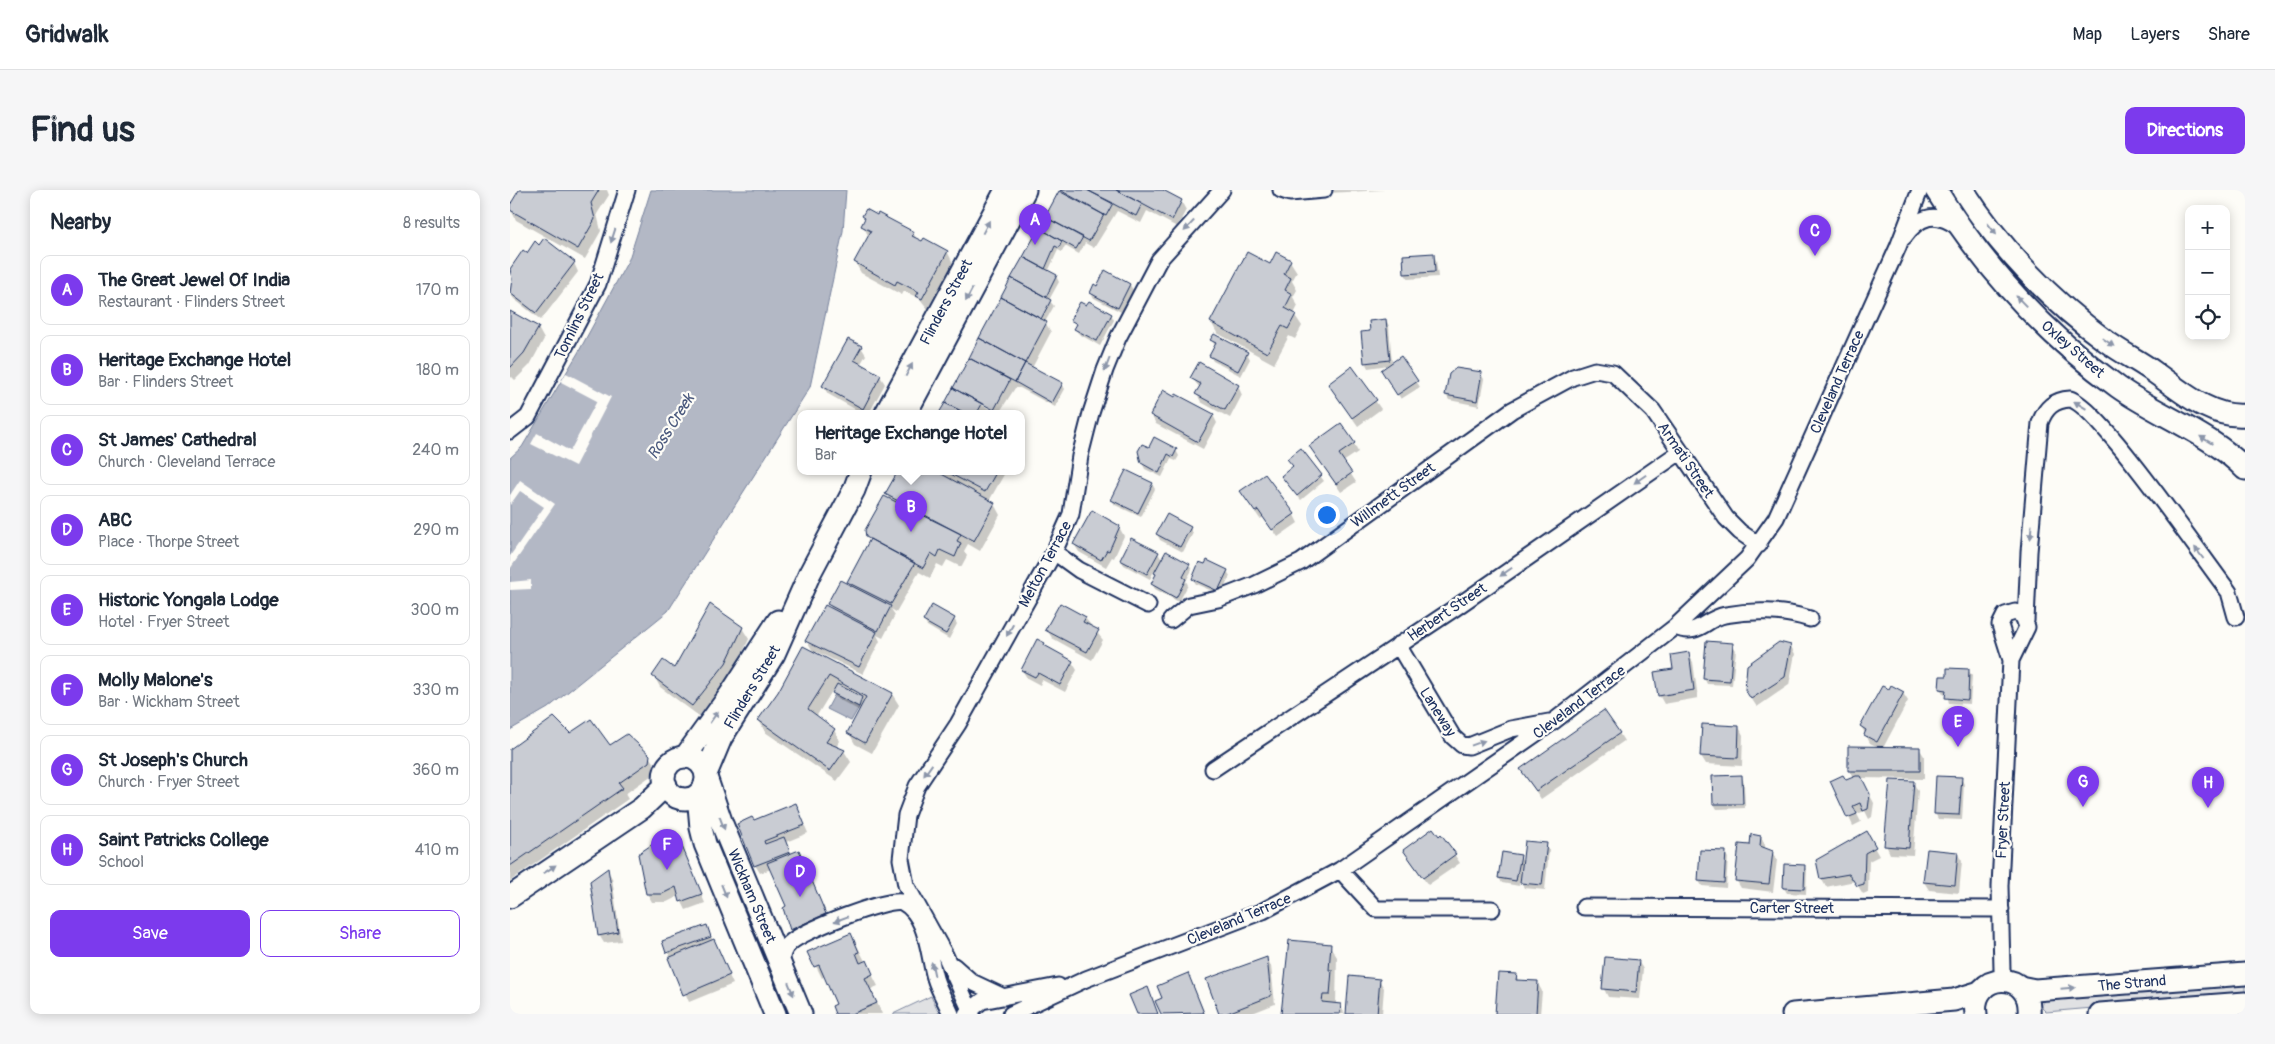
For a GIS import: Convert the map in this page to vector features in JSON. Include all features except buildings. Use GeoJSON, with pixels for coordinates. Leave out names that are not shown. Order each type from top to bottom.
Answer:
{"type":"FeatureCollection","features":[{"type":"Feature","properties":{"kind":"main road","name":"Flinders Street"},"geometry":{"type":"LineString","coordinates":[[888,410],[1006,190]]}},
{"type":"Feature","properties":{"kind":"main road","name":"Flinders Street"},"geometry":{"type":"LineString","coordinates":[[908,410],[1026,190]]}},
{"type":"Feature","properties":{"kind":"main road","name":"Oxley Street"},"geometry":{"type":"LineString","coordinates":[[1936,190],[1961,229],[2016,296],[2077,354],[2119,387],[2214,445],[2245,469]]}},
{"type":"Feature","properties":{"kind":"main road","name":"Oxley Street"},"geometry":{"type":"LineString","coordinates":[[1963,190],[2015,258],[2082,323],[2198,403],[2218,412],[2245,415]]}},
{"type":"Feature","properties":{"kind":"main road","name":"Flinders Street"},"geometry":{"type":"LineString","coordinates":[[704,782],[721,738],[774,654],[810,573],[858,480]]}},
{"type":"Feature","properties":{"kind":"main road","name":"Flinders Street"},"geometry":{"type":"LineString","coordinates":[[686,757],[730,695],[810,573]]}},
{"type":"Feature","properties":{"kind":"main road"},"geometry":{"type":"LineString","coordinates":[[686,757],[701,764],[704,782],[694,797],[682,798],[672,794],[666,785],[667,768],[675,760],[686,757]]}},
{"type":"Feature","properties":{"kind":"main road","name":"Wickham Street"},"geometry":{"type":"LineString","coordinates":[[704,782],[801,1014]]}},
{"type":"Feature","properties":{"kind":"main road","name":"Wickham Street"},"geometry":{"type":"LineString","coordinates":[[704,782],[701,828],[705,844],[775,1014]]}},
{"type":"Feature","properties":{"kind":"main road"},"geometry":{"type":"LineString","coordinates":[[510,897],[642,808],[666,785]]}},
{"type":"Feature","properties":{"kind":"main road","name":"The Strand"},"geometry":{"type":"LineString","coordinates":[[2013,984],[2035,990],[2245,974]]}},
{"type":"Feature","properties":{"kind":"main road"},"geometry":{"type":"LineString","coordinates":[[1976,1014],[1974,1007],[1980,992],[1988,984],[2013,984],[2026,994],[2029,1014]]}},
{"type":"Feature","properties":{"kind":"main road"},"geometry":{"type":"LineString","coordinates":[[1794,1014],[1954,1000],[1980,992]]}},
{"type":"Feature","properties":{"kind":"main road","name":"The Strand"},"geometry":{"type":"LineString","coordinates":[[2100,1014],[2245,1003]]}},
{"type":"Feature","properties":{"kind":"street","name":"Tomlins Street"},"geometry":{"type":"LineString","coordinates":[[510,431],[528,418],[598,284],[628,190]]}},
{"type":"Feature","properties":{"kind":"street","name":"Melton Terrace"},"geometry":{"type":"LineString","coordinates":[[886,902],[894,893],[901,859],[906,815],[917,786],[958,724],[1054,552],[1074,502],[1082,447],[1097,390],[1115,345],[1159,260],[1222,190]]}},
{"type":"Feature","properties":{"kind":"street"},"geometry":{"type":"LineString","coordinates":[[1281,190],[1290,192],[1324,190]]}},
{"type":"Feature","properties":{"kind":"street","name":"Cleveland Terrace"},"geometry":{"type":"LineString","coordinates":[[1011,1014],[1086,979],[1243,920],[1284,902],[1340,870],[1554,721],[1675,627],[1734,573],[1759,544],[1776,518],[1898,247],[1920,190]]}},
{"type":"Feature","properties":{"kind":"street","name":"Cleveland Terrace"},"geometry":{"type":"LineString","coordinates":[[1898,247],[1911,228],[1923,219],[1931,217],[1946,218],[1961,229]]}},
{"type":"Feature","properties":{"kind":"street","name":"Willmett Street"},"geometry":{"type":"LineString","coordinates":[[1171,620],[1189,605],[1218,599],[1254,585],[1301,562],[1512,410],[1584,372],[1605,370],[1613,373]]}},
{"type":"Feature","properties":{"kind":"street","name":"Armati Street"},"geometry":{"type":"LineString","coordinates":[[1613,373],[1653,411],[1726,518],[1740,532],[1759,544]]}},
{"type":"Feature","properties":{"kind":"street","name":"Fryer Street"},"geometry":{"type":"LineString","coordinates":[[2011,660],[2026,630],[2039,432],[2044,412],[2058,401],[2074,400],[2090,412],[2114,439],[2229,592],[2236,617]]}},
{"type":"Feature","properties":{"kind":"street","name":"Herbert Street"},"geometry":{"type":"LineString","coordinates":[[1213,769],[1286,722],[1398,644],[1455,608],[1680,452]]}},
{"type":"Feature","properties":{"kind":"street"},"geometry":{"type":"LineString","coordinates":[[1054,552],[1080,570],[1148,605]]}},
{"type":"Feature","properties":{"kind":"street"},"geometry":{"type":"LineString","coordinates":[[1675,627],[1689,631],[1696,630],[1718,617],[1736,613],[1780,612],[1810,619]]}},
{"type":"Feature","properties":{"kind":"street","name":"Fryer Street"},"geometry":{"type":"LineString","coordinates":[[2013,984],[2002,970],[2001,909],[2011,660],[2000,628],[2002,620],[2008,613],[2015,612],[2026,620]]}},
{"type":"Feature","properties":{"kind":"street","name":"Laneway"},"geometry":{"type":"LineString","coordinates":[[1398,644],[1453,737],[1462,745],[1473,746],[1511,729],[1554,721]]}},
{"type":"Feature","properties":{"kind":"street","name":"Melton Terrace"},"geometry":{"type":"LineString","coordinates":[[901,859],[909,891],[945,955],[969,1013]]}},
{"type":"Feature","properties":{"kind":"street"},"geometry":{"type":"LineString","coordinates":[[1340,870],[1376,908],[1492,909]]}},
{"type":"Feature","properties":{"kind":"street"},"geometry":{"type":"LineString","coordinates":[[781,964],[786,948],[797,937],[886,902],[902,902],[914,912],[927,940],[936,980],[952,1013]]}},
{"type":"Feature","properties":{"kind":"street","name":"Carter Street"},"geometry":{"type":"LineString","coordinates":[[1584,907],[2001,909]]}},
{"type":"Feature","properties":{"kind":"street"},"geometry":{"type":"LineString","coordinates":[[945,955],[972,982],[1004,997]]}},
{"type":"Feature","properties":{"kind":"street","name":"Cleveland Terrace"},"geometry":{"type":"LineString","coordinates":[[969,1013],[982,1001],[1086,979]]}},
{"type":"Feature","properties":{"kind":"shaded area"},"geometry":{"type":"Polygon","coordinates":[[[709,815],[791,1014],[781,1014],[712,846],[709,815]]]}},
{"type":"Feature","properties":{"kind":"shaded area"},"geometry":{"type":"Polygon","coordinates":[[[2245,981],[2245,995],[2046,1012],[2042,1008],[2044,997],[2245,981]]]}},
{"type":"Feature","properties":{"kind":"shaded area"},"geometry":{"type":"Polygon","coordinates":[[[931,996],[939,1014],[893,1014],[931,996]]]}},
{"type":"Feature","properties":{"kind":"water","name":"Ross Creek"},"geometry":{"type":"Polygon","coordinates":[[[651,190],[846,190],[843,231],[810,387],[668,611],[548,708],[510,730],[510,458],[522,447],[578,353],[629,259],[651,190]]]}},
{"type":"Feature","properties":{"kind":"water"},"geometry":{"type":"Polygon","coordinates":[[[835,694],[859,707],[851,721],[827,709],[835,694]]]}},
{"type":"Feature","properties":{"kind":"pier"},"geometry":{"type":"Polygon","coordinates":[[[566,373],[611,397],[575,466],[531,444],[537,433],[570,451],[597,401],[561,382],[566,373]]]}},
{"type":"Feature","properties":{"kind":"pier"},"geometry":{"type":"Polygon","coordinates":[[[520,480],[555,504],[510,569],[510,556],[544,507],[520,491],[510,505],[510,495],[520,480]]]}},
{"type":"Feature","properties":{"kind":"pier"},"geometry":{"type":"Polygon","coordinates":[[[531,580],[531,589],[510,590],[510,582],[531,580]]]}},
{"type":"Feature","properties":{"kind":"place","name":"The Great Jewel Of India"},"geometry":{"type":"Point","coordinates":[1035,245]}},
{"type":"Feature","properties":{"kind":"place","name":"St James' Cathedral"},"geometry":{"type":"Point","coordinates":[1815,256]}},
{"type":"Feature","properties":{"kind":"place","name":"Heritage Exchange Hotel"},"geometry":{"type":"Point","coordinates":[911,532]}},
{"type":"Feature","properties":{"kind":"place","name":"Historic Yongala Lodge"},"geometry":{"type":"Point","coordinates":[1958,747]}},
{"type":"Feature","properties":{"kind":"place","name":"St Joseph's Church"},"geometry":{"type":"Point","coordinates":[2083,807]}},
{"type":"Feature","properties":{"kind":"place","name":"Saint Patricks College"},"geometry":{"type":"Point","coordinates":[2208,808]}},
{"type":"Feature","properties":{"kind":"place","name":"Molly Malone's"},"geometry":{"type":"Point","coordinates":[667,870]}},
{"type":"Feature","properties":{"kind":"place","name":"ABC"},"geometry":{"type":"Point","coordinates":[800,897]}}]}
